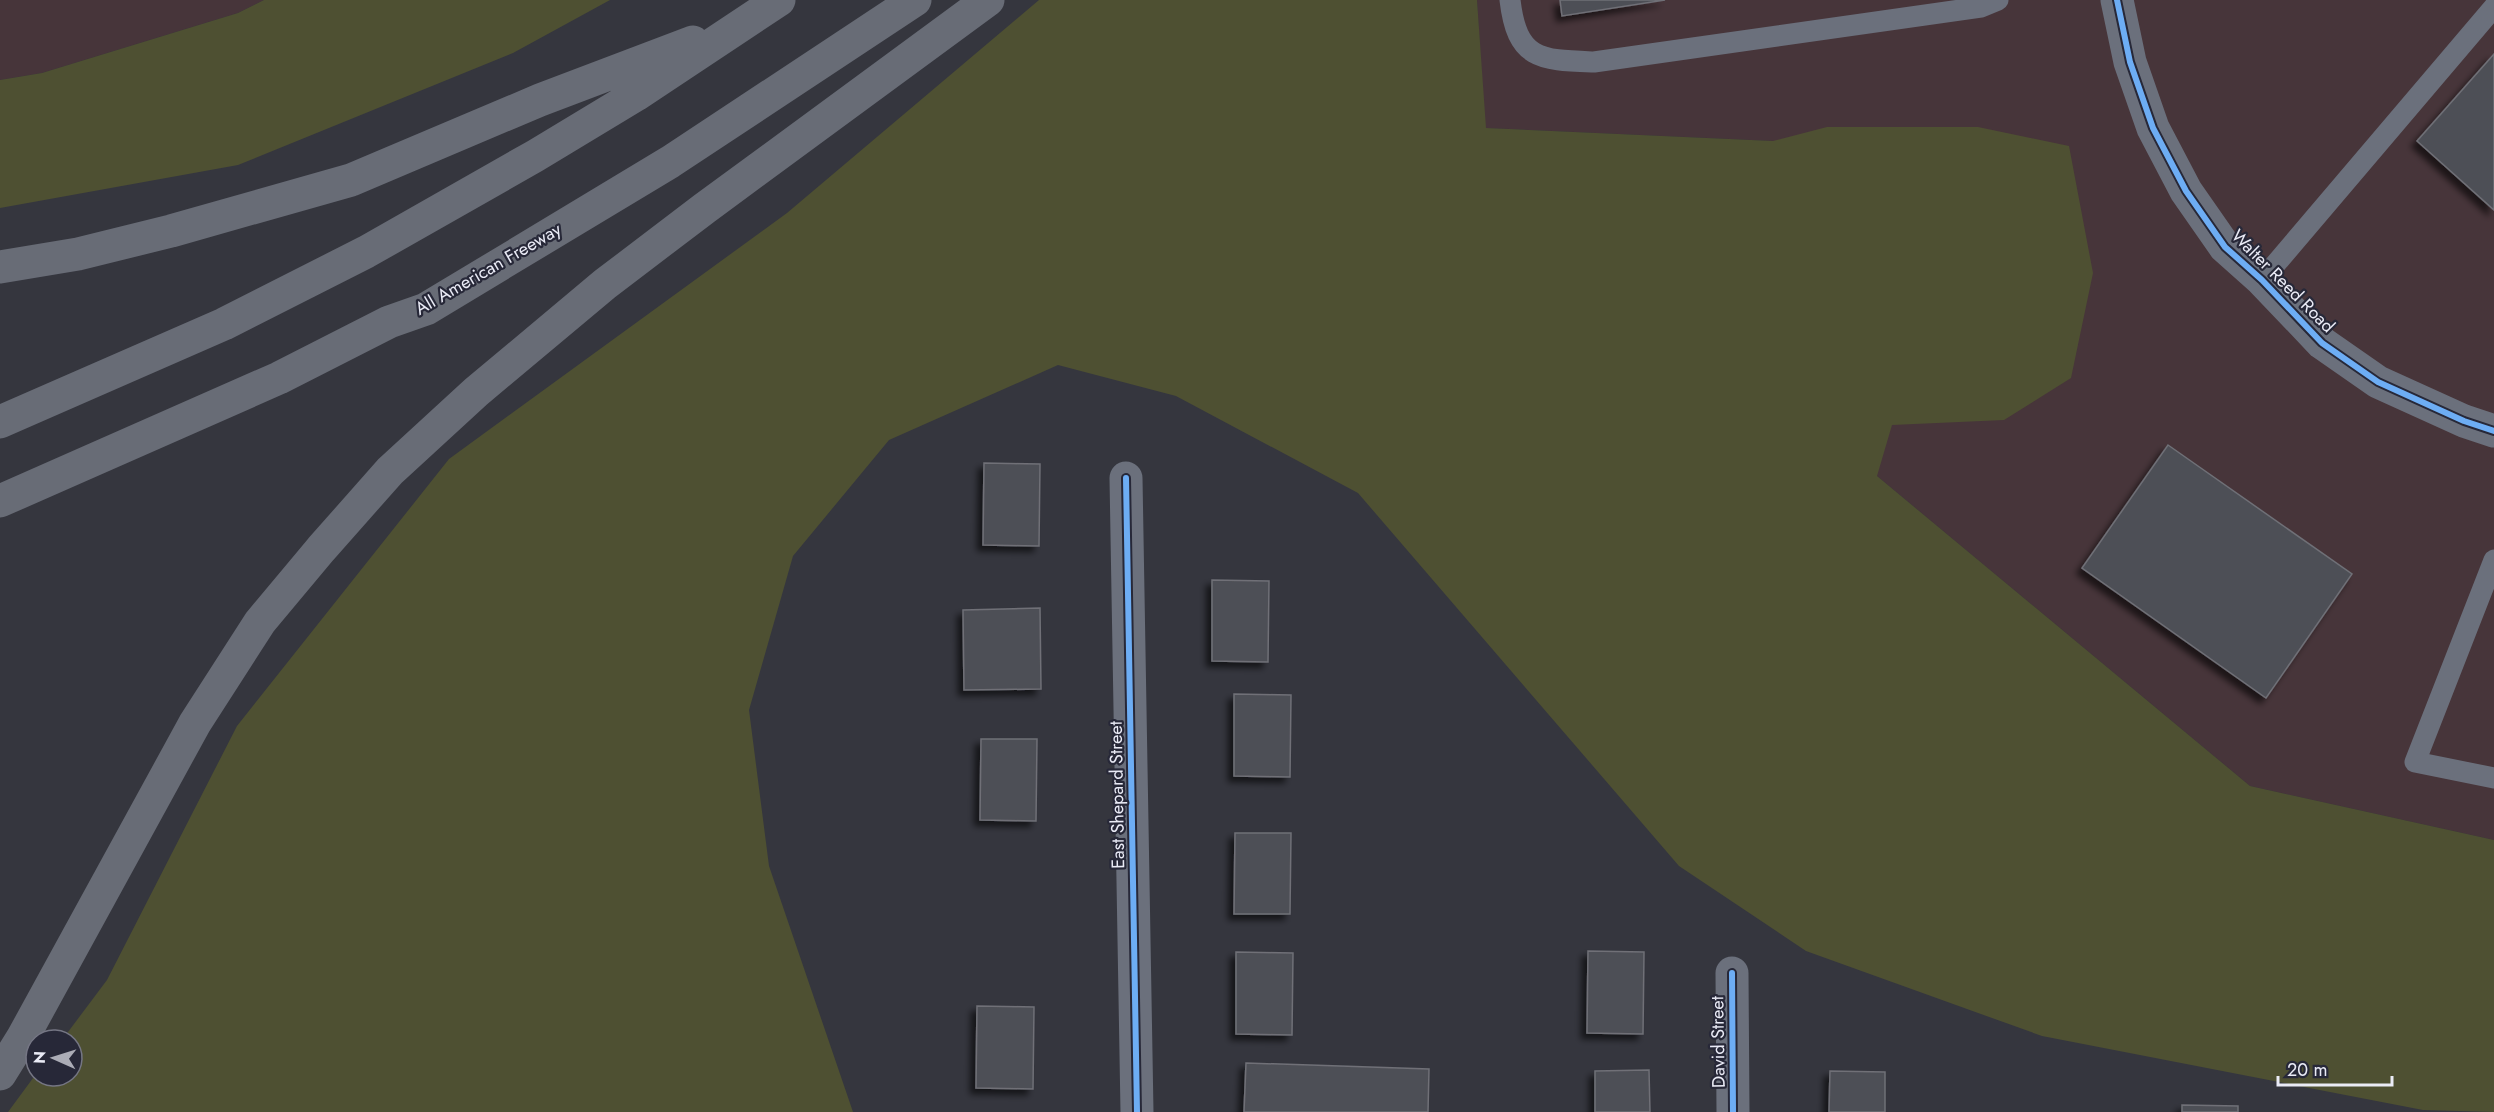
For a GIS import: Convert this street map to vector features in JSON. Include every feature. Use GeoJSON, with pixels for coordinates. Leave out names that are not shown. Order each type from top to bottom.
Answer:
{"type":"FeatureCollection","features":[{"type":"Feature","properties":{"kind":"highway"},"geometry":{"type":"LineString","coordinates":[[0,422],[224,324],[366,252],[636,95],[779,0]]}},
{"type":"Feature","properties":{"kind":"highway","name":"All American Freeway"},"geometry":{"type":"LineString","coordinates":[[0,501],[279,378],[388,322],[426,309],[670,162],[915,0]]}},
{"type":"Feature","properties":{"kind":"highway"},"geometry":{"type":"LineString","coordinates":[[0,1074],[23,1037],[195,723],[260,622],[390,471],[476,392],[605,284],[988,0]]}},
{"type":"Feature","properties":{"kind":"highway"},"geometry":{"type":"LineString","coordinates":[[0,267],[78,254],[171,231],[351,180],[540,100],[751,20]]}},
{"type":"Feature","properties":{"kind":"street","name":"Walter Reed Road"},"geometry":{"type":"LineString","coordinates":[[2117,0],[2130,62],[2153,128],[2186,190],[2225,247],[2262,280],[2322,343],[2378,382],[2464,421],[2494,431]]}},
{"type":"Feature","properties":{"kind":"street","name":"East Shepard Street"},"geometry":{"type":"LineString","coordinates":[[1126,478],[1137,1112]]}},
{"type":"Feature","properties":{"kind":"street","name":"David Street"},"geometry":{"type":"LineString","coordinates":[[1732,973],[1733,1112]]}},
{"type":"Feature","properties":{"kind":"lane"},"geometry":{"type":"LineString","coordinates":[[1510,0],[1513,26],[1528,50],[1555,60],[1594,62],[1981,7],[1998,0]]}},
{"type":"Feature","properties":{"kind":"lane"},"geometry":{"type":"LineString","coordinates":[[2262,280],[2494,7]]}},
{"type":"Feature","properties":{"kind":"lane"},"geometry":{"type":"LineString","coordinates":[[2494,560],[2415,762],[2494,778]]}},
{"type":"Feature","properties":{"kind":"shaded area"},"geometry":{"type":"Polygon","coordinates":[[[0,0],[264,0],[238,13],[42,73],[0,80],[0,0]]]}},
{"type":"Feature","properties":{"kind":"shaded area"},"geometry":{"type":"Polygon","coordinates":[[[1477,0],[2494,0],[2494,840],[2250,786],[1877,476],[1773,141],[1485,128],[1477,0]]]}},
{"type":"Feature","properties":{"kind":"green space"},"geometry":{"type":"Polygon","coordinates":[[[264,0],[610,0],[513,53],[238,165],[0,208],[0,80],[42,73],[238,13],[264,0]]]}},
{"type":"Feature","properties":{"kind":"green space"},"geometry":{"type":"Polygon","coordinates":[[[1039,0],[1477,0],[1486,128],[1773,141],[1827,127],[1978,127],[2069,146],[2093,273],[2071,378],[2004,420],[1892,425],[1877,476],[2250,786],[2494,840],[2494,1112],[2423,1110],[2042,1036],[1806,951],[1679,866],[1358,493],[1176,396],[1058,365],[889,440],[793,556],[749,710],[769,866],[853,1112],[8,1112],[26,1088],[84,1088],[84,1028],[71,1028],[107,980],[237,726],[449,459],[787,213],[1039,0]]]}},
{"type":"Feature","properties":{"kind":"building"},"geometry":{"type":"Polygon","coordinates":[[[1560,0],[1665,0],[1562,16],[1560,0]]]}},
{"type":"Feature","properties":{"kind":"building"},"geometry":{"type":"Polygon","coordinates":[[[2494,54],[2494,210],[2417,141],[2494,54]]]}},
{"type":"Feature","properties":{"kind":"building"},"geometry":{"type":"Polygon","coordinates":[[[2168,445],[2352,574],[2266,698],[2082,568],[2168,445]]]}},
{"type":"Feature","properties":{"kind":"building"},"geometry":{"type":"Polygon","coordinates":[[[984,463],[1040,464],[1039,546],[983,545],[984,463]]]}},
{"type":"Feature","properties":{"kind":"building"},"geometry":{"type":"Polygon","coordinates":[[[1212,580],[1269,581],[1268,662],[1212,661],[1212,580]]]}},
{"type":"Feature","properties":{"kind":"building"},"geometry":{"type":"Polygon","coordinates":[[[1040,608],[1041,689],[964,690],[963,610],[1040,608]]]}},
{"type":"Feature","properties":{"kind":"building"},"geometry":{"type":"Polygon","coordinates":[[[1234,694],[1291,695],[1290,777],[1234,776],[1234,694]]]}},
{"type":"Feature","properties":{"kind":"building"},"geometry":{"type":"Polygon","coordinates":[[[981,739],[1037,739],[1036,821],[980,820],[981,739]]]}},
{"type":"Feature","properties":{"kind":"building"},"geometry":{"type":"Polygon","coordinates":[[[1235,833],[1291,833],[1290,914],[1234,914],[1235,833]]]}},
{"type":"Feature","properties":{"kind":"building"},"geometry":{"type":"Polygon","coordinates":[[[1588,951],[1644,952],[1643,1034],[1587,1033],[1588,951]]]}},
{"type":"Feature","properties":{"kind":"building"},"geometry":{"type":"Polygon","coordinates":[[[1236,952],[1293,953],[1292,1035],[1236,1034],[1236,952]]]}},
{"type":"Feature","properties":{"kind":"building"},"geometry":{"type":"Polygon","coordinates":[[[977,1006],[1034,1007],[1033,1089],[976,1088],[977,1006]]]}},
{"type":"Feature","properties":{"kind":"building"},"geometry":{"type":"Polygon","coordinates":[[[1246,1063],[1429,1069],[1428,1112],[1244,1112],[1246,1063]]]}},
{"type":"Feature","properties":{"kind":"building"},"geometry":{"type":"Polygon","coordinates":[[[1649,1070],[1650,1112],[1595,1112],[1595,1071],[1649,1070]]]}},
{"type":"Feature","properties":{"kind":"building"},"geometry":{"type":"Polygon","coordinates":[[[1830,1071],[1885,1072],[1885,1112],[1829,1112],[1830,1071]]]}},
{"type":"Feature","properties":{"kind":"building"},"geometry":{"type":"Polygon","coordinates":[[[2182,1105],[2238,1106],[2238,1112],[2182,1112],[2182,1105]]]}},
{"type":"Feature","properties":{"kind":"cycle path"},"geometry":{"type":"LineString","coordinates":[[2117,0],[2130,62],[2153,128],[2186,191],[2225,247],[2262,280],[2322,343],[2378,382],[2464,421],[2494,431]]}},
{"type":"Feature","properties":{"kind":"cycle path"},"geometry":{"type":"LineString","coordinates":[[1126,478],[1137,1112]]}},
{"type":"Feature","properties":{"kind":"cycle path"},"geometry":{"type":"LineString","coordinates":[[1732,973],[1733,1112]]}}]}
